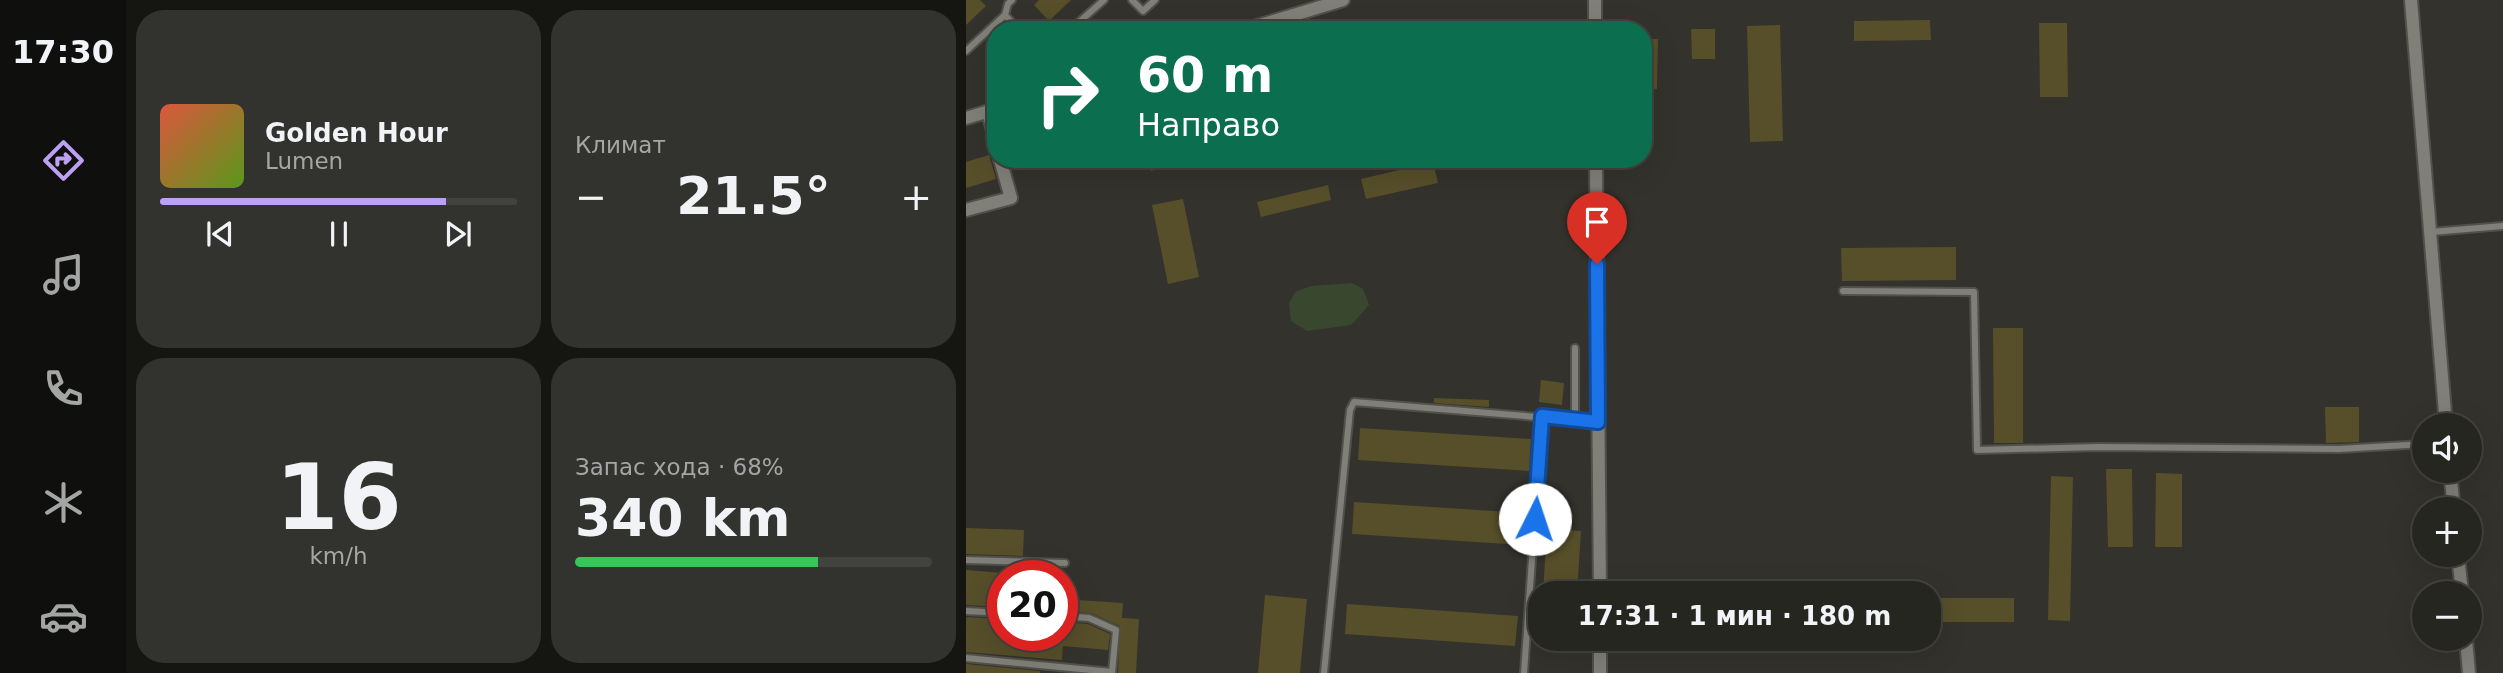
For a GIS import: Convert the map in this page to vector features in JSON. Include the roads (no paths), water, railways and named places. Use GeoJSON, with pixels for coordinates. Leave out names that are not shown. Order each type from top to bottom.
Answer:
{"type":"FeatureCollection","features":[{"type":"Feature","properties":{"kind":"street"},"geometry":{"type":"LineString","coordinates":[[1269,21],[1320,3],[1343,0]]}},
{"type":"Feature","properties":{"kind":"street"},"geometry":{"type":"LineString","coordinates":[[1595,0],[1595,21]]}},
{"type":"Feature","properties":{"kind":"street"},"geometry":{"type":"LineString","coordinates":[[2411,0],[2445,413]]}},
{"type":"Feature","properties":{"kind":"street"},"geometry":{"type":"LineString","coordinates":[[966,118],[987,112]]}},
{"type":"Feature","properties":{"kind":"street"},"geometry":{"type":"LineString","coordinates":[[966,211],[1011,198],[1003,168]]}},
{"type":"Feature","properties":{"kind":"street"},"geometry":{"type":"LineString","coordinates":[[1596,168],[1600,581]]}},
{"type":"Feature","properties":{"kind":"street"},"geometry":{"type":"LineString","coordinates":[[1600,651],[1600,673]]}},
{"type":"Feature","properties":{"kind":"street"},"geometry":{"type":"LineString","coordinates":[[2467,651],[2469,673]]}},
{"type":"Feature","properties":{"kind":"lane"},"geometry":{"type":"LineString","coordinates":[[1080,21],[1104,0]]}},
{"type":"Feature","properties":{"kind":"lane"},"geometry":{"type":"LineString","coordinates":[[1132,0],[1143,11],[1155,0]]}},
{"type":"Feature","properties":{"kind":"lane"},"geometry":{"type":"LineString","coordinates":[[998,21],[1005,15],[1007,1]]}},
{"type":"Feature","properties":{"kind":"lane"},"geometry":{"type":"LineString","coordinates":[[1005,15],[1011,21]]}},
{"type":"Feature","properties":{"kind":"lane"},"geometry":{"type":"LineString","coordinates":[[966,51],[987,32]]}},
{"type":"Feature","properties":{"kind":"lane"},"geometry":{"type":"LineString","coordinates":[[2429,232],[2503,226]]}},
{"type":"Feature","properties":{"kind":"lane"},"geometry":{"type":"LineString","coordinates":[[1843,291],[1975,292],[1977,450],[2098,447],[2339,449],[2412,445]]}},
{"type":"Feature","properties":{"kind":"lane"},"geometry":{"type":"LineString","coordinates":[[1575,348],[1576,419]]}},
{"type":"Feature","properties":{"kind":"lane"},"geometry":{"type":"LineString","coordinates":[[1324,673],[1350,410],[1354,402],[1598,422]]}},
{"type":"Feature","properties":{"kind":"lane"},"geometry":{"type":"LineString","coordinates":[[1524,673],[1542,416]]}},
{"type":"Feature","properties":{"kind":"lane"},"geometry":{"type":"LineString","coordinates":[[966,560],[987,561]]}},
{"type":"Feature","properties":{"kind":"lane"},"geometry":{"type":"LineString","coordinates":[[966,611],[987,612]]}},
{"type":"Feature","properties":{"kind":"lane"},"geometry":{"type":"LineString","coordinates":[[966,658],[1112,673],[1116,630],[1089,618],[1078,617]]}}]}
